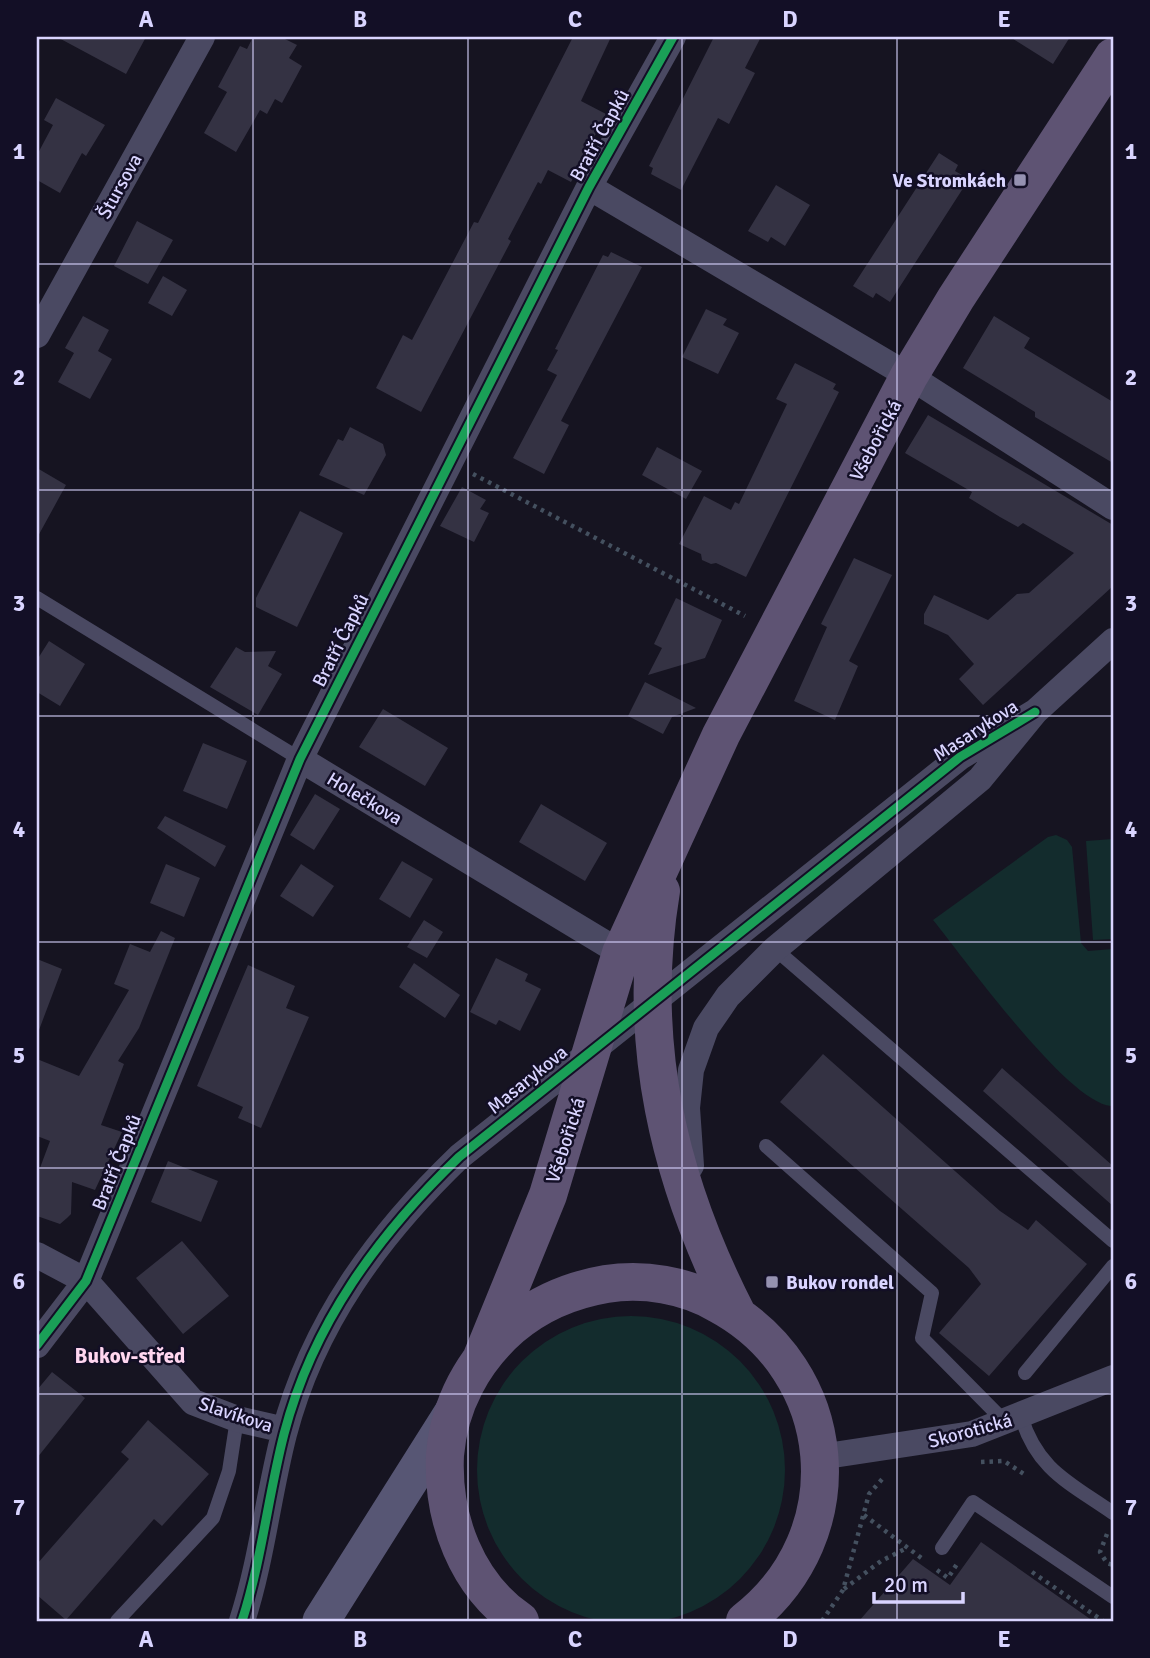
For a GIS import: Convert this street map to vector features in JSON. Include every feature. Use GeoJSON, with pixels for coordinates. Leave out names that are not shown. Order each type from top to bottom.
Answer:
{"type":"FeatureCollection","features":[{"type":"Feature","properties":{"kind":"main road","name":"Všebořická"},"geometry":{"type":"LineString","coordinates":[[482,1357],[548,1195],[621,953],[670,842],[774,631],[909,376],[956,298],[1113,57]]}},
{"type":"Feature","properties":{"kind":"main road","name":"Všebořická"},"geometry":{"type":"LineString","coordinates":[[670,842],[660,896],[651,995],[654,1055],[662,1113],[694,1223],[737,1314]]}},
{"type":"Feature","properties":{"kind":"main road"},"geometry":{"type":"LineString","coordinates":[[520,1621],[488,1593],[471,1568],[448,1511],[444,1477],[446,1440],[453,1411],[482,1357],[518,1321],[545,1304],[585,1288],[646,1282],[706,1297],[758,1329],[794,1374],[814,1423],[820,1457],[820,1486],[808,1538],[794,1568],[754,1617]]}},
{"type":"Feature","properties":{"kind":"street","name":"Štursova"},"geometry":{"type":"LineString","coordinates":[[37,335],[202,37]]}},
{"type":"Feature","properties":{"kind":"street","name":"Bratří Čapků"},"geometry":{"type":"LineString","coordinates":[[37,1345],[86,1281],[300,759],[589,187],[673,37]]}},
{"type":"Feature","properties":{"kind":"street"},"geometry":{"type":"LineString","coordinates":[[589,187],[909,376],[1113,507]]}},
{"type":"Feature","properties":{"kind":"street","name":"Masarykova"},"geometry":{"type":"LineString","coordinates":[[694,1223],[687,1108],[691,1070],[706,1028],[721,1006],[775,949],[980,779],[1035,712],[1113,642]]}},
{"type":"Feature","properties":{"kind":"street","name":"Masarykova"},"geometry":{"type":"LineString","coordinates":[[242,1621],[265,1535],[285,1430],[304,1375],[351,1280],[416,1198],[459,1157],[960,757],[1035,712]]}},
{"type":"Feature","properties":{"kind":"street","name":"Holečkova"},"geometry":{"type":"LineString","coordinates":[[300,759],[621,953]]}},
{"type":"Feature","properties":{"kind":"street","name":"Slavíkova"},"geometry":{"type":"LineString","coordinates":[[37,1255],[86,1281],[193,1402],[237,1419],[285,1430]]}},
{"type":"Feature","properties":{"kind":"street","name":"Skorotická"},"geometry":{"type":"LineString","coordinates":[[820,1457],[945,1439],[1013,1419],[1113,1378]]}},
{"type":"Feature","properties":{"kind":"street"},"geometry":{"type":"LineString","coordinates":[[321,1621],[453,1411]]}},
{"type":"Feature","properties":{"kind":"lane","name":"Holečkova"},"geometry":{"type":"LineString","coordinates":[[37,598],[300,759]]}},
{"type":"Feature","properties":{"kind":"lane"},"geometry":{"type":"LineString","coordinates":[[775,949],[1113,1241]]}},
{"type":"Feature","properties":{"kind":"lane"},"geometry":{"type":"LineString","coordinates":[[766,1146],[932,1293],[922,1338],[1013,1419],[1040,1459],[1113,1513]]}},
{"type":"Feature","properties":{"kind":"lane"},"geometry":{"type":"LineString","coordinates":[[1025,1373],[1113,1266]]}},
{"type":"Feature","properties":{"kind":"lane"},"geometry":{"type":"LineString","coordinates":[[117,1621],[213,1518],[229,1471],[237,1419]]}},
{"type":"Feature","properties":{"kind":"lane"},"geometry":{"type":"LineString","coordinates":[[942,1548],[973,1502],[1113,1597]]}},
{"type":"Feature","properties":{"kind":"path"},"geometry":{"type":"LineString","coordinates":[[450,462],[774,631]]}},
{"type":"Feature","properties":{"kind":"path"},"geometry":{"type":"LineString","coordinates":[[864,1514],[948,1578],[963,1556]]}},
{"type":"Feature","properties":{"kind":"path"},"geometry":{"type":"LineString","coordinates":[[1107,1534],[1100,1552],[1107,1563],[1113,1564]]}},
{"type":"Feature","properties":{"kind":"path"},"geometry":{"type":"LineString","coordinates":[[843,1590],[881,1561],[907,1548]]}},
{"type":"Feature","properties":{"kind":"path"},"geometry":{"type":"LineString","coordinates":[[1023,1566],[1103,1621]]}},
{"type":"Feature","properties":{"kind":"green space"},"geometry":{"type":"Polygon","coordinates":[[[1056,835],[1067,840],[1072,847],[1081,943],[1088,951],[1113,949],[1111,1106],[1092,1098],[1069,1081],[1044,1055],[1017,1026],[933,920],[1048,837],[1056,835]]]}},
{"type":"Feature","properties":{"kind":"green space"},"geometry":{"type":"Polygon","coordinates":[[[1113,839],[1113,939],[1093,940],[1086,841],[1113,839]]]}},
{"type":"Feature","properties":{"kind":"green space"},"geometry":{"type":"Polygon","coordinates":[[[631,1316],[661,1319],[690,1328],[716,1342],[740,1361],[759,1385],[773,1411],[782,1440],[785,1470],[782,1500],[773,1529],[759,1555],[740,1579],[716,1598],[690,1612],[661,1621],[631,1624],[601,1621],[572,1612],[546,1598],[522,1579],[503,1555],[489,1529],[480,1500],[477,1470],[480,1440],[489,1411],[503,1385],[522,1361],[546,1342],[572,1328],[601,1319],[631,1316]]]}},
{"type":"Feature","properties":{"kind":"building"},"geometry":{"type":"Polygon","coordinates":[[[57,37],[146,37],[126,74],[57,37]]]}},
{"type":"Feature","properties":{"kind":"building"},"geometry":{"type":"Polygon","coordinates":[[[253,37],[281,37],[297,45],[289,58],[302,66],[282,103],[275,99],[267,114],[260,110],[236,152],[204,133],[227,92],[218,87],[240,46],[247,49],[253,37]]]}},
{"type":"Feature","properties":{"kind":"building"},"geometry":{"type":"Polygon","coordinates":[[[573,37],[611,37],[581,101],[606,114],[571,182],[548,170],[541,184],[538,182],[508,239],[511,241],[421,412],[376,388],[403,335],[412,340],[474,222],[478,223],[573,37]]]}},
{"type":"Feature","properties":{"kind":"building"},"geometry":{"type":"Polygon","coordinates":[[[714,37],[761,37],[745,68],[755,73],[729,124],[718,118],[681,190],[651,174],[653,168],[649,166],[714,37]]]}},
{"type":"Feature","properties":{"kind":"building"},"geometry":{"type":"Polygon","coordinates":[[[1010,37],[1070,37],[1053,64],[1010,37]]]}},
{"type":"Feature","properties":{"kind":"building"},"geometry":{"type":"Polygon","coordinates":[[[56,98],[105,125],[86,156],[82,153],[60,193],[37,180],[37,155],[53,125],[44,120],[56,98]]]}},
{"type":"Feature","properties":{"kind":"building"},"geometry":{"type":"Polygon","coordinates":[[[939,153],[958,165],[955,171],[969,179],[890,302],[876,293],[873,298],[853,286],[939,153]]]}},
{"type":"Feature","properties":{"kind":"building"},"geometry":{"type":"Polygon","coordinates":[[[776,185],[810,205],[785,246],[771,237],[768,242],[748,231],[776,185]]]}},
{"type":"Feature","properties":{"kind":"building"},"geometry":{"type":"Polygon","coordinates":[[[137,221],[173,240],[148,284],[114,266],[137,221]]]}},
{"type":"Feature","properties":{"kind":"building"},"geometry":{"type":"Polygon","coordinates":[[[611,252],[642,267],[561,421],[569,425],[544,474],[513,458],[557,375],[547,370],[558,350],[555,349],[603,255],[608,257],[611,252]]]}},
{"type":"Feature","properties":{"kind":"building"},"geometry":{"type":"Polygon","coordinates":[[[163,276],[187,290],[172,316],[148,303],[163,276]]]}},
{"type":"Feature","properties":{"kind":"building"},"geometry":{"type":"Polygon","coordinates":[[[706,309],[727,319],[723,325],[739,333],[718,374],[682,357],[706,309]]]}},
{"type":"Feature","properties":{"kind":"building"},"geometry":{"type":"Polygon","coordinates":[[[83,316],[109,330],[98,351],[112,359],[90,399],[58,382],[74,353],[65,348],[83,316]]]}},
{"type":"Feature","properties":{"kind":"building"},"geometry":{"type":"Polygon","coordinates":[[[994,316],[1030,338],[1024,348],[1113,402],[1113,463],[1035,417],[1035,412],[963,368],[994,316]]]}},
{"type":"Feature","properties":{"kind":"building"},"geometry":{"type":"Polygon","coordinates":[[[795,363],[836,384],[833,389],[839,392],[746,577],[716,563],[702,560],[701,554],[679,544],[704,496],[731,510],[735,502],[739,504],[787,404],[776,399],[795,363]]]}},
{"type":"Feature","properties":{"kind":"building"},"geometry":{"type":"Polygon","coordinates":[[[928,415],[1113,525],[1113,586],[983,705],[959,679],[974,664],[948,635],[924,624],[924,614],[934,595],[988,620],[1017,594],[1029,593],[1074,553],[1023,523],[1018,527],[1000,517],[969,498],[972,492],[905,453],[928,415]]]}},
{"type":"Feature","properties":{"kind":"building"},"geometry":{"type":"Polygon","coordinates":[[[350,427],[383,444],[386,455],[364,495],[319,475],[338,439],[343,441],[350,427]]]}},
{"type":"Feature","properties":{"kind":"building"},"geometry":{"type":"Polygon","coordinates":[[[657,447],[702,471],[686,499],[642,475],[657,447]]]}},
{"type":"Feature","properties":{"kind":"building"},"geometry":{"type":"Polygon","coordinates":[[[37,468],[66,485],[37,538],[37,468]]]}},
{"type":"Feature","properties":{"kind":"building"},"geometry":{"type":"Polygon","coordinates":[[[462,487],[486,500],[480,509],[489,513],[474,542],[440,526],[462,487]]]}},
{"type":"Feature","properties":{"kind":"building"},"geometry":{"type":"Polygon","coordinates":[[[300,511],[343,533],[297,627],[256,607],[256,598],[300,511]]]}},
{"type":"Feature","properties":{"kind":"building"},"geometry":{"type":"Polygon","coordinates":[[[854,558],[892,575],[849,661],[858,666],[835,720],[794,701],[827,627],[821,624],[854,558]]]}},
{"type":"Feature","properties":{"kind":"building"},"geometry":{"type":"Polygon","coordinates":[[[676,598],[722,620],[705,658],[648,675],[662,648],[654,644],[676,598]]]}},
{"type":"Feature","properties":{"kind":"building"},"geometry":{"type":"Polygon","coordinates":[[[49,641],[85,664],[60,706],[37,692],[37,660],[49,641]]]}},
{"type":"Feature","properties":{"kind":"building"},"geometry":{"type":"Polygon","coordinates":[[[236,647],[245,652],[276,651],[268,666],[282,674],[258,715],[210,687],[236,647]]]}},
{"type":"Feature","properties":{"kind":"building"},"geometry":{"type":"Polygon","coordinates":[[[645,682],[696,708],[672,717],[663,734],[628,716],[645,682]]]}},
{"type":"Feature","properties":{"kind":"building"},"geometry":{"type":"Polygon","coordinates":[[[383,709],[448,748],[425,786],[359,747],[383,709]]]}},
{"type":"Feature","properties":{"kind":"building"},"geometry":{"type":"Polygon","coordinates":[[[203,743],[247,761],[227,809],[183,791],[203,743]]]}},
{"type":"Feature","properties":{"kind":"building"},"geometry":{"type":"Polygon","coordinates":[[[315,794],[340,809],[314,850],[290,835],[315,794]]]}},
{"type":"Feature","properties":{"kind":"building"},"geometry":{"type":"Polygon","coordinates":[[[541,804],[607,843],[585,881],[519,842],[541,804]]]}},
{"type":"Feature","properties":{"kind":"building"},"geometry":{"type":"Polygon","coordinates":[[[165,816],[226,846],[215,867],[157,828],[165,816]]]}},
{"type":"Feature","properties":{"kind":"building"},"geometry":{"type":"Polygon","coordinates":[[[402,861],[433,879],[410,918],[379,899],[402,861]]]}},
{"type":"Feature","properties":{"kind":"building"},"geometry":{"type":"Polygon","coordinates":[[[166,864],[200,878],[184,917],[150,903],[166,864]]]}},
{"type":"Feature","properties":{"kind":"building"},"geometry":{"type":"Polygon","coordinates":[[[301,864],[334,886],[313,917],[280,896],[301,864]]]}},
{"type":"Feature","properties":{"kind":"building"},"geometry":{"type":"Polygon","coordinates":[[[424,920],[443,932],[427,958],[407,947],[424,920]]]}},
{"type":"Feature","properties":{"kind":"building"},"geometry":{"type":"Polygon","coordinates":[[[161,931],[175,938],[139,1028],[118,1061],[124,1064],[101,1125],[122,1132],[95,1190],[72,1182],[71,1214],[67,1218],[60,1224],[37,1216],[37,1176],[50,1141],[37,1136],[37,1059],[79,1076],[129,990],[114,984],[130,944],[150,952],[161,931]]]}},
{"type":"Feature","properties":{"kind":"building"},"geometry":{"type":"Polygon","coordinates":[[[496,958],[528,974],[525,981],[541,989],[520,1031],[499,1020],[496,1025],[470,1012],[496,958]]]}},
{"type":"Feature","properties":{"kind":"building"},"geometry":{"type":"Polygon","coordinates":[[[37,959],[62,969],[39,1030],[37,1030],[37,959]]]}},
{"type":"Feature","properties":{"kind":"building"},"geometry":{"type":"Polygon","coordinates":[[[414,963],[460,995],[445,1018],[399,987],[414,963]]]}},
{"type":"Feature","properties":{"kind":"building"},"geometry":{"type":"Polygon","coordinates":[[[248,965],[295,986],[286,1008],[309,1017],[261,1128],[238,1118],[243,1107],[197,1086],[248,965]]]}},
{"type":"Feature","properties":{"kind":"building"},"geometry":{"type":"Polygon","coordinates":[[[823,1054],[1000,1211],[1028,1230],[1036,1220],[1087,1264],[989,1376],[939,1333],[981,1284],[969,1268],[780,1102],[823,1054]]]}},
{"type":"Feature","properties":{"kind":"building"},"geometry":{"type":"Polygon","coordinates":[[[1002,1068],[1113,1166],[1113,1206],[983,1091],[1002,1068]]]}},
{"type":"Feature","properties":{"kind":"building"},"geometry":{"type":"Polygon","coordinates":[[[168,1161],[218,1181],[201,1222],[151,1202],[168,1161]]]}},
{"type":"Feature","properties":{"kind":"building"},"geometry":{"type":"Polygon","coordinates":[[[182,1241],[229,1296],[183,1334],[136,1278],[182,1241]]]}},
{"type":"Feature","properties":{"kind":"building"},"geometry":{"type":"Polygon","coordinates":[[[52,1372],[85,1398],[37,1458],[37,1390],[52,1372]]]}},
{"type":"Feature","properties":{"kind":"building"},"geometry":{"type":"Polygon","coordinates":[[[148,1420],[209,1474],[162,1526],[154,1519],[66,1620],[37,1595],[37,1564],[129,1459],[121,1452],[148,1420]]]}},
{"type":"Feature","properties":{"kind":"building"},"geometry":{"type":"Polygon","coordinates":[[[981,1542],[1093,1621],[859,1621],[913,1559],[950,1585],[981,1542]]]}},
{"type":"Feature","properties":{"kind":"cycle path"},"geometry":{"type":"LineString","coordinates":[[37,1345],[86,1281],[300,759],[589,187],[673,37]]}},
{"type":"Feature","properties":{"kind":"cycle path"},"geometry":{"type":"LineString","coordinates":[[242,1621],[255,1574],[284,1434],[312,1355],[352,1283],[429,1187],[459,1157],[960,757],[1035,712]]}},
{"type":"Feature","properties":{"kind":"place","name":"Ve Stromkách"},"geometry":{"type":"Point","coordinates":[1020,180]}},
{"type":"Feature","properties":{"kind":"place","name":"Bukov rondel"},"geometry":{"type":"Point","coordinates":[772,1282]}},
{"type":"Feature","properties":{"kind":"district","name":"Bukov-střed"},"geometry":{"type":"Point","coordinates":[130,1356]}}]}
